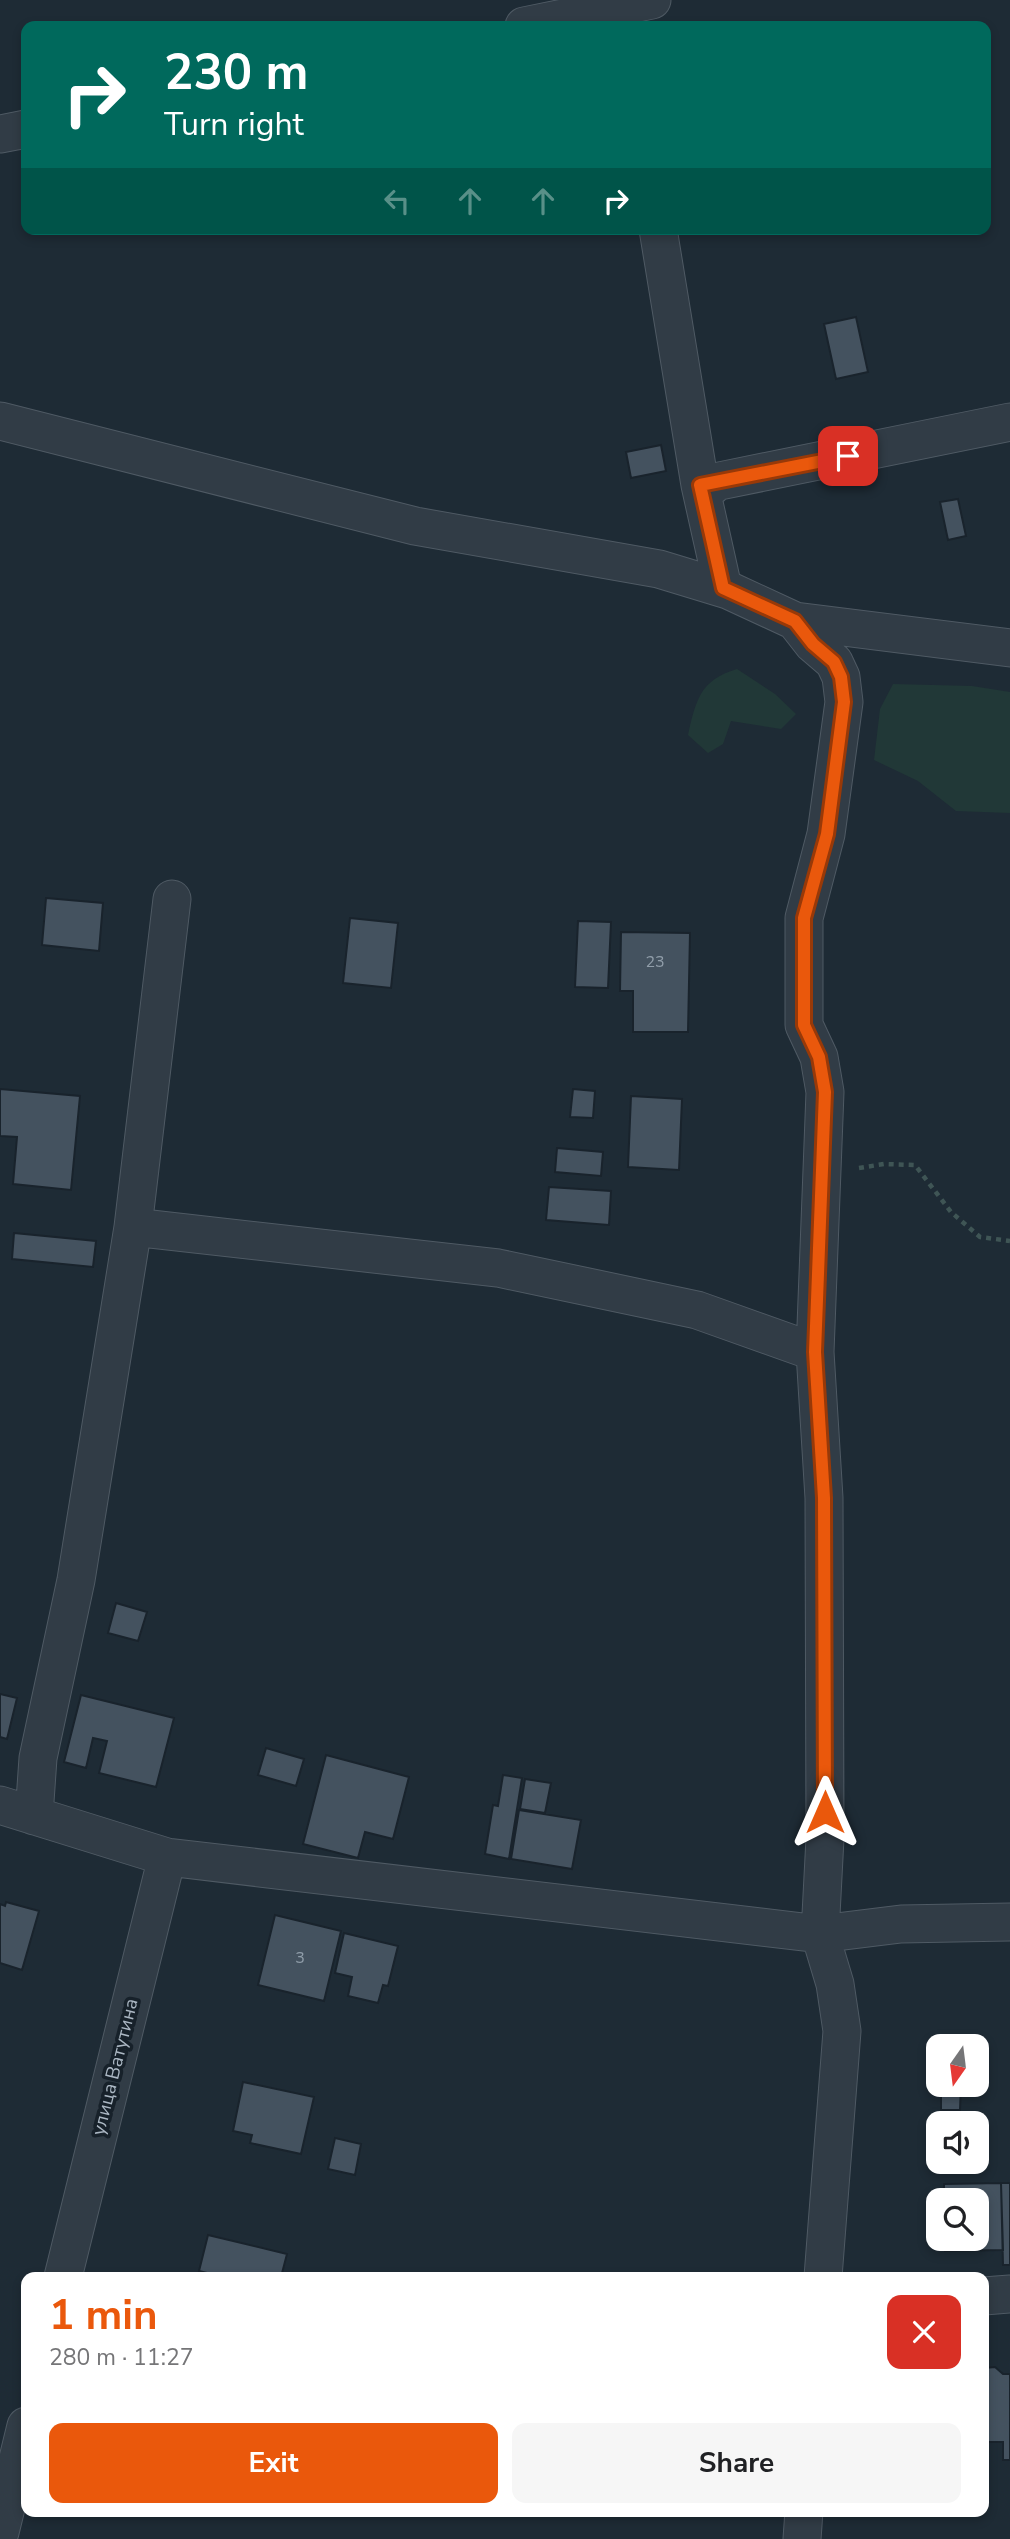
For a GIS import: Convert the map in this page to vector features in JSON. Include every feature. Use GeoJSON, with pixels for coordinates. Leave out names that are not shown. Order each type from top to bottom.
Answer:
{"type":"FeatureCollection","features":[{"type":"Feature","properties":{"kind":"street"},"geometry":{"type":"LineString","coordinates":[[561,21],[634,11]]}},
{"type":"Feature","properties":{"kind":"street"},"geometry":{"type":"LineString","coordinates":[[0,134],[21,130]]}},
{"type":"Feature","properties":{"kind":"street"},"geometry":{"type":"LineString","coordinates":[[659,235],[723,588]]}},
{"type":"Feature","properties":{"kind":"street"},"geometry":{"type":"LineString","coordinates":[[0,421],[415,526],[659,569],[723,588],[795,621],[1010,648]]}},
{"type":"Feature","properties":{"kind":"street"},"geometry":{"type":"LineString","coordinates":[[706,486],[1010,422]]}},
{"type":"Feature","properties":{"kind":"street"},"geometry":{"type":"LineString","coordinates":[[795,621],[813,644],[834,662],[841,677],[844,702],[827,834],[804,918],[804,1025],[819,1057],[825,1092],[815,1352],[824,1498],[825,1838],[820,1934],[835,1984],[842,2031],[823,2272]]}},
{"type":"Feature","properties":{"kind":"street"},"geometry":{"type":"LineString","coordinates":[[173,899],[133,1227],[76,1580],[38,1758],[17,1811],[167,1857],[820,1934],[901,1924],[1010,1922]]}},
{"type":"Feature","properties":{"kind":"street"},"geometry":{"type":"LineString","coordinates":[[133,1227],[498,1268],[697,1310],[815,1352]]}},
{"type":"Feature","properties":{"kind":"street","name":"улица Ватутина"},"geometry":{"type":"LineString","coordinates":[[64,2272],[167,1857]]}},
{"type":"Feature","properties":{"kind":"street"},"geometry":{"type":"LineString","coordinates":[[989,2296],[1010,2294]]}},
{"type":"Feature","properties":{"kind":"street"},"geometry":{"type":"LineString","coordinates":[[0,2532],[21,2446]]}},
{"type":"Feature","properties":{"kind":"street"},"geometry":{"type":"LineString","coordinates":[[802,2539],[804,2517]]}},
{"type":"Feature","properties":{"kind":"path"},"geometry":{"type":"LineString","coordinates":[[820,1192],[858,1168],[884,1164],[915,1165],[951,1212],[980,1237],[1010,1241]]}},
{"type":"Feature","properties":{"kind":"green space"},"geometry":{"type":"Polygon","coordinates":[[[737,669],[775,694],[796,714],[781,729],[731,721],[723,744],[708,753],[688,735],[697,702],[707,685],[737,669]]]}},
{"type":"Feature","properties":{"kind":"green space"},"geometry":{"type":"Polygon","coordinates":[[[893,684],[972,686],[1010,692],[1010,813],[956,811],[918,781],[874,760],[880,709],[893,684]]]}},
{"type":"Feature","properties":{"kind":"building"},"geometry":{"type":"Polygon","coordinates":[[[856,317],[868,372],[836,379],[824,324],[856,317]]]}},
{"type":"Feature","properties":{"kind":"building"},"geometry":{"type":"Polygon","coordinates":[[[661,445],[666,471],[631,478],[626,452],[661,445]]]}},
{"type":"Feature","properties":{"kind":"building"},"geometry":{"type":"Polygon","coordinates":[[[958,499],[966,536],[948,540],[940,502],[958,499]]]}},
{"type":"Feature","properties":{"kind":"building"},"geometry":{"type":"Polygon","coordinates":[[[46,898],[103,903],[99,951],[42,945],[46,898]]]}},
{"type":"Feature","properties":{"kind":"building"},"geometry":{"type":"Polygon","coordinates":[[[350,918],[398,923],[391,988],[343,983],[350,918]]]}},
{"type":"Feature","properties":{"kind":"building"},"geometry":{"type":"Polygon","coordinates":[[[578,921],[611,922],[608,988],[575,987],[578,921]]]}},
{"type":"Feature","properties":{"kind":"building"},"geometry":{"type":"Polygon","coordinates":[[[621,932],[690,933],[688,1032],[633,1032],[633,991],[620,991],[621,932]]]}},
{"type":"Feature","properties":{"kind":"building"},"geometry":{"type":"Polygon","coordinates":[[[0,1089],[80,1096],[71,1190],[13,1184],[17,1137],[0,1136],[0,1089]]]}},
{"type":"Feature","properties":{"kind":"building"},"geometry":{"type":"Polygon","coordinates":[[[573,1089],[595,1091],[593,1118],[570,1117],[573,1089]]]}},
{"type":"Feature","properties":{"kind":"building"},"geometry":{"type":"Polygon","coordinates":[[[631,1096],[682,1099],[679,1170],[628,1167],[631,1096]]]}},
{"type":"Feature","properties":{"kind":"building"},"geometry":{"type":"Polygon","coordinates":[[[557,1148],[603,1152],[601,1176],[555,1172],[557,1148]]]}},
{"type":"Feature","properties":{"kind":"building"},"geometry":{"type":"Polygon","coordinates":[[[549,1187],[611,1191],[609,1225],[546,1220],[549,1187]]]}},
{"type":"Feature","properties":{"kind":"building"},"geometry":{"type":"Polygon","coordinates":[[[14,1233],[96,1241],[93,1267],[12,1259],[14,1233]]]}},
{"type":"Feature","properties":{"kind":"building"},"geometry":{"type":"Polygon","coordinates":[[[116,1603],[147,1612],[138,1641],[108,1633],[116,1603]]]}},
{"type":"Feature","properties":{"kind":"building"},"geometry":{"type":"Polygon","coordinates":[[[0,1694],[17,1698],[7,1739],[0,1737],[0,1694]]]}},
{"type":"Feature","properties":{"kind":"building"},"geometry":{"type":"Polygon","coordinates":[[[81,1695],[174,1718],[156,1787],[99,1773],[107,1741],[93,1738],[86,1768],[64,1762],[81,1695]]]}},
{"type":"Feature","properties":{"kind":"building"},"geometry":{"type":"Polygon","coordinates":[[[266,1748],[304,1759],[296,1786],[258,1775],[266,1748]]]}},
{"type":"Feature","properties":{"kind":"building"},"geometry":{"type":"Polygon","coordinates":[[[326,1755],[409,1777],[393,1839],[365,1832],[358,1858],[303,1844],[326,1755]]]}},
{"type":"Feature","properties":{"kind":"building"},"geometry":{"type":"Polygon","coordinates":[[[503,1775],[522,1778],[509,1859],[485,1854],[493,1805],[498,1806],[503,1775]]]}},
{"type":"Feature","properties":{"kind":"building"},"geometry":{"type":"Polygon","coordinates":[[[525,1779],[551,1783],[545,1813],[520,1809],[525,1779]]]}},
{"type":"Feature","properties":{"kind":"building"},"geometry":{"type":"Polygon","coordinates":[[[519,1810],[581,1820],[572,1869],[511,1859],[519,1810]]]}},
{"type":"Feature","properties":{"kind":"building"},"geometry":{"type":"Polygon","coordinates":[[[6,1902],[39,1911],[22,1970],[0,1963],[0,1904],[5,1906],[6,1902]]]}},
{"type":"Feature","properties":{"kind":"building"},"geometry":{"type":"Polygon","coordinates":[[[275,1915],[341,1931],[324,2001],[258,1985],[275,1915]]]}},
{"type":"Feature","properties":{"kind":"building"},"geometry":{"type":"Polygon","coordinates":[[[344,1933],[398,1946],[388,1986],[383,1985],[378,2003],[348,1996],[352,1977],[335,1973],[344,1933]]]}},
{"type":"Feature","properties":{"kind":"building"},"geometry":{"type":"Polygon","coordinates":[[[243,2082],[314,2097],[301,2154],[250,2143],[252,2135],[233,2131],[243,2082]]]}},
{"type":"Feature","properties":{"kind":"building"},"geometry":{"type":"Polygon","coordinates":[[[941,2097],[960,2097],[960,2110],[941,2110],[941,2097]]]}},
{"type":"Feature","properties":{"kind":"building"},"geometry":{"type":"Polygon","coordinates":[[[335,2138],[361,2144],[355,2175],[328,2169],[335,2138]]]}},
{"type":"Feature","properties":{"kind":"building"},"geometry":{"type":"Polygon","coordinates":[[[1001,2183],[1003,2250],[989,2250],[989,2188],[944,2188],[944,2184],[1001,2183]]]}},
{"type":"Feature","properties":{"kind":"building"},"geometry":{"type":"Polygon","coordinates":[[[1001,2183],[1010,2183],[1010,2265],[1003,2265],[1001,2183]]]}},
{"type":"Feature","properties":{"kind":"building"},"geometry":{"type":"Polygon","coordinates":[[[208,2235],[287,2254],[282,2272],[199,2271],[208,2235]]]}},
{"type":"Feature","properties":{"kind":"building"},"geometry":{"type":"Polygon","coordinates":[[[995,2367],[1003,2374],[1010,2374],[1010,2460],[1003,2460],[1003,2442],[989,2442],[989,2368],[995,2367]]]}},
{"type":"Feature","properties":{"kind":"route"},"geometry":{"type":"LineString","coordinates":[[825,1812],[824,1498],[815,1352],[825,1092],[819,1057],[804,1025],[804,918],[827,834],[844,702],[841,677],[834,662],[813,644],[795,621],[723,588],[700,485],[848,456]]}}]}
